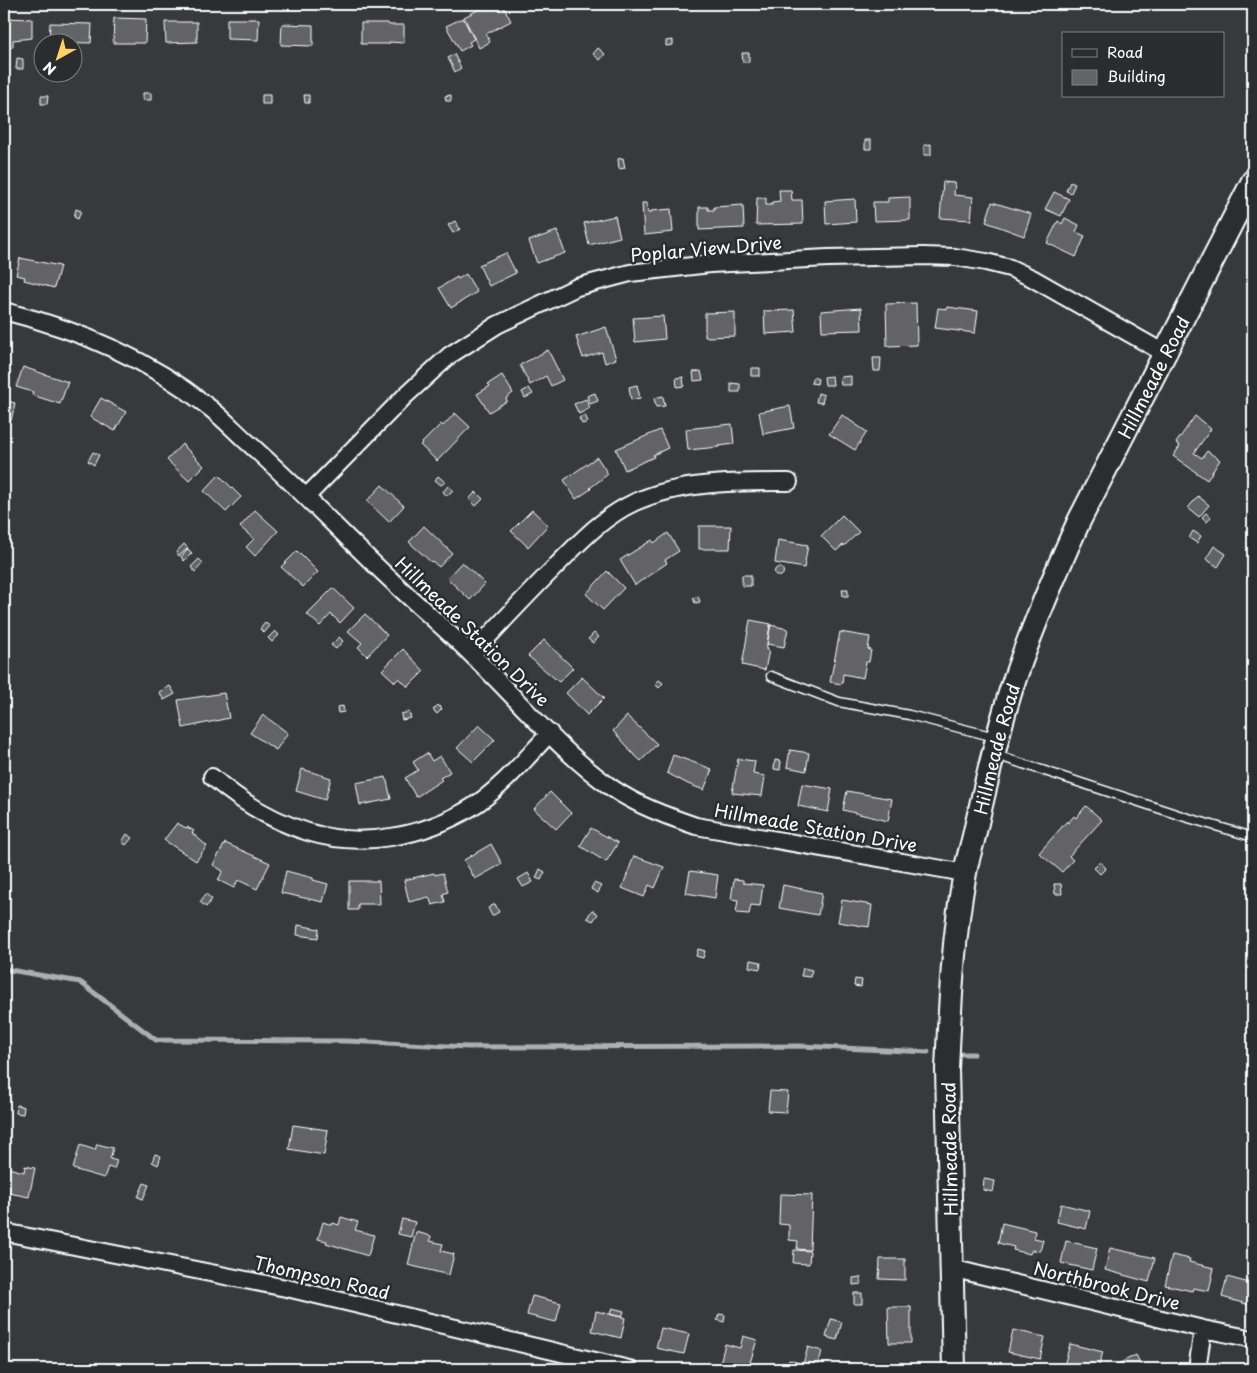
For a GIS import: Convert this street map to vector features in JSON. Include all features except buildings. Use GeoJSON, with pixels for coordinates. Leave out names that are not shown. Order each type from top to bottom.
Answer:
{"type":"FeatureCollection","features":[{"type":"Feature","properties":{"kind":"street","name":"Hillmeade Road"},"geometry":{"type":"LineString","coordinates":[[954,1369],[947,1069],[953,974],[965,873],[995,746],[1011,689],[1053,578],[1082,513],[1253,181]]}},
{"type":"Feature","properties":{"kind":"street","name":"Poplar View Drive"},"geometry":{"type":"LineString","coordinates":[[306,497],[406,395],[450,355],[497,325],[577,286],[630,273],[710,264],[828,258],[955,257],[1010,268],[1032,278],[1164,353]]}},
{"type":"Feature","properties":{"kind":"street","name":"Hillmeade Station Drive"},"geometry":{"type":"LineString","coordinates":[[4,311],[79,334],[124,354],[169,379],[207,406],[472,654],[550,734],[613,789],[649,808],[696,826],[965,873]]}},
{"type":"Feature","properties":{"kind":"street"},"geometry":{"type":"LineString","coordinates":[[472,654],[585,536],[622,508],[667,491],[731,483],[789,482]]}},
{"type":"Feature","properties":{"kind":"street"},"geometry":{"type":"LineString","coordinates":[[212,777],[240,799],[257,809],[306,832],[343,839],[406,835],[431,828],[473,807],[498,786],[550,734]]}},
{"type":"Feature","properties":{"kind":"street","name":"Thompson Road"},"geometry":{"type":"LineString","coordinates":[[4,1232],[292,1289],[629,1369]]}},
{"type":"Feature","properties":{"kind":"street","name":"Northbrook Drive"},"geometry":{"type":"LineString","coordinates":[[951,1268],[1203,1329],[1253,1339]]}},
{"type":"Feature","properties":{"kind":"street"},"geometry":{"type":"LineString","coordinates":[[1197,1369],[1203,1329]]}},
{"type":"Feature","properties":{"kind":"lane"},"geometry":{"type":"LineString","coordinates":[[771,676],[839,702],[909,715],[1185,816],[1253,837]]}},
{"type":"Feature","properties":{"kind":"waterway"},"geometry":{"type":"LineString","coordinates":[[4,969],[80,982],[156,1040],[347,1041],[468,1047],[800,1046],[928,1052]]}},
{"type":"Feature","properties":{"kind":"waterway"},"geometry":{"type":"LineString","coordinates":[[962,1054],[974,1054]]}}]}
